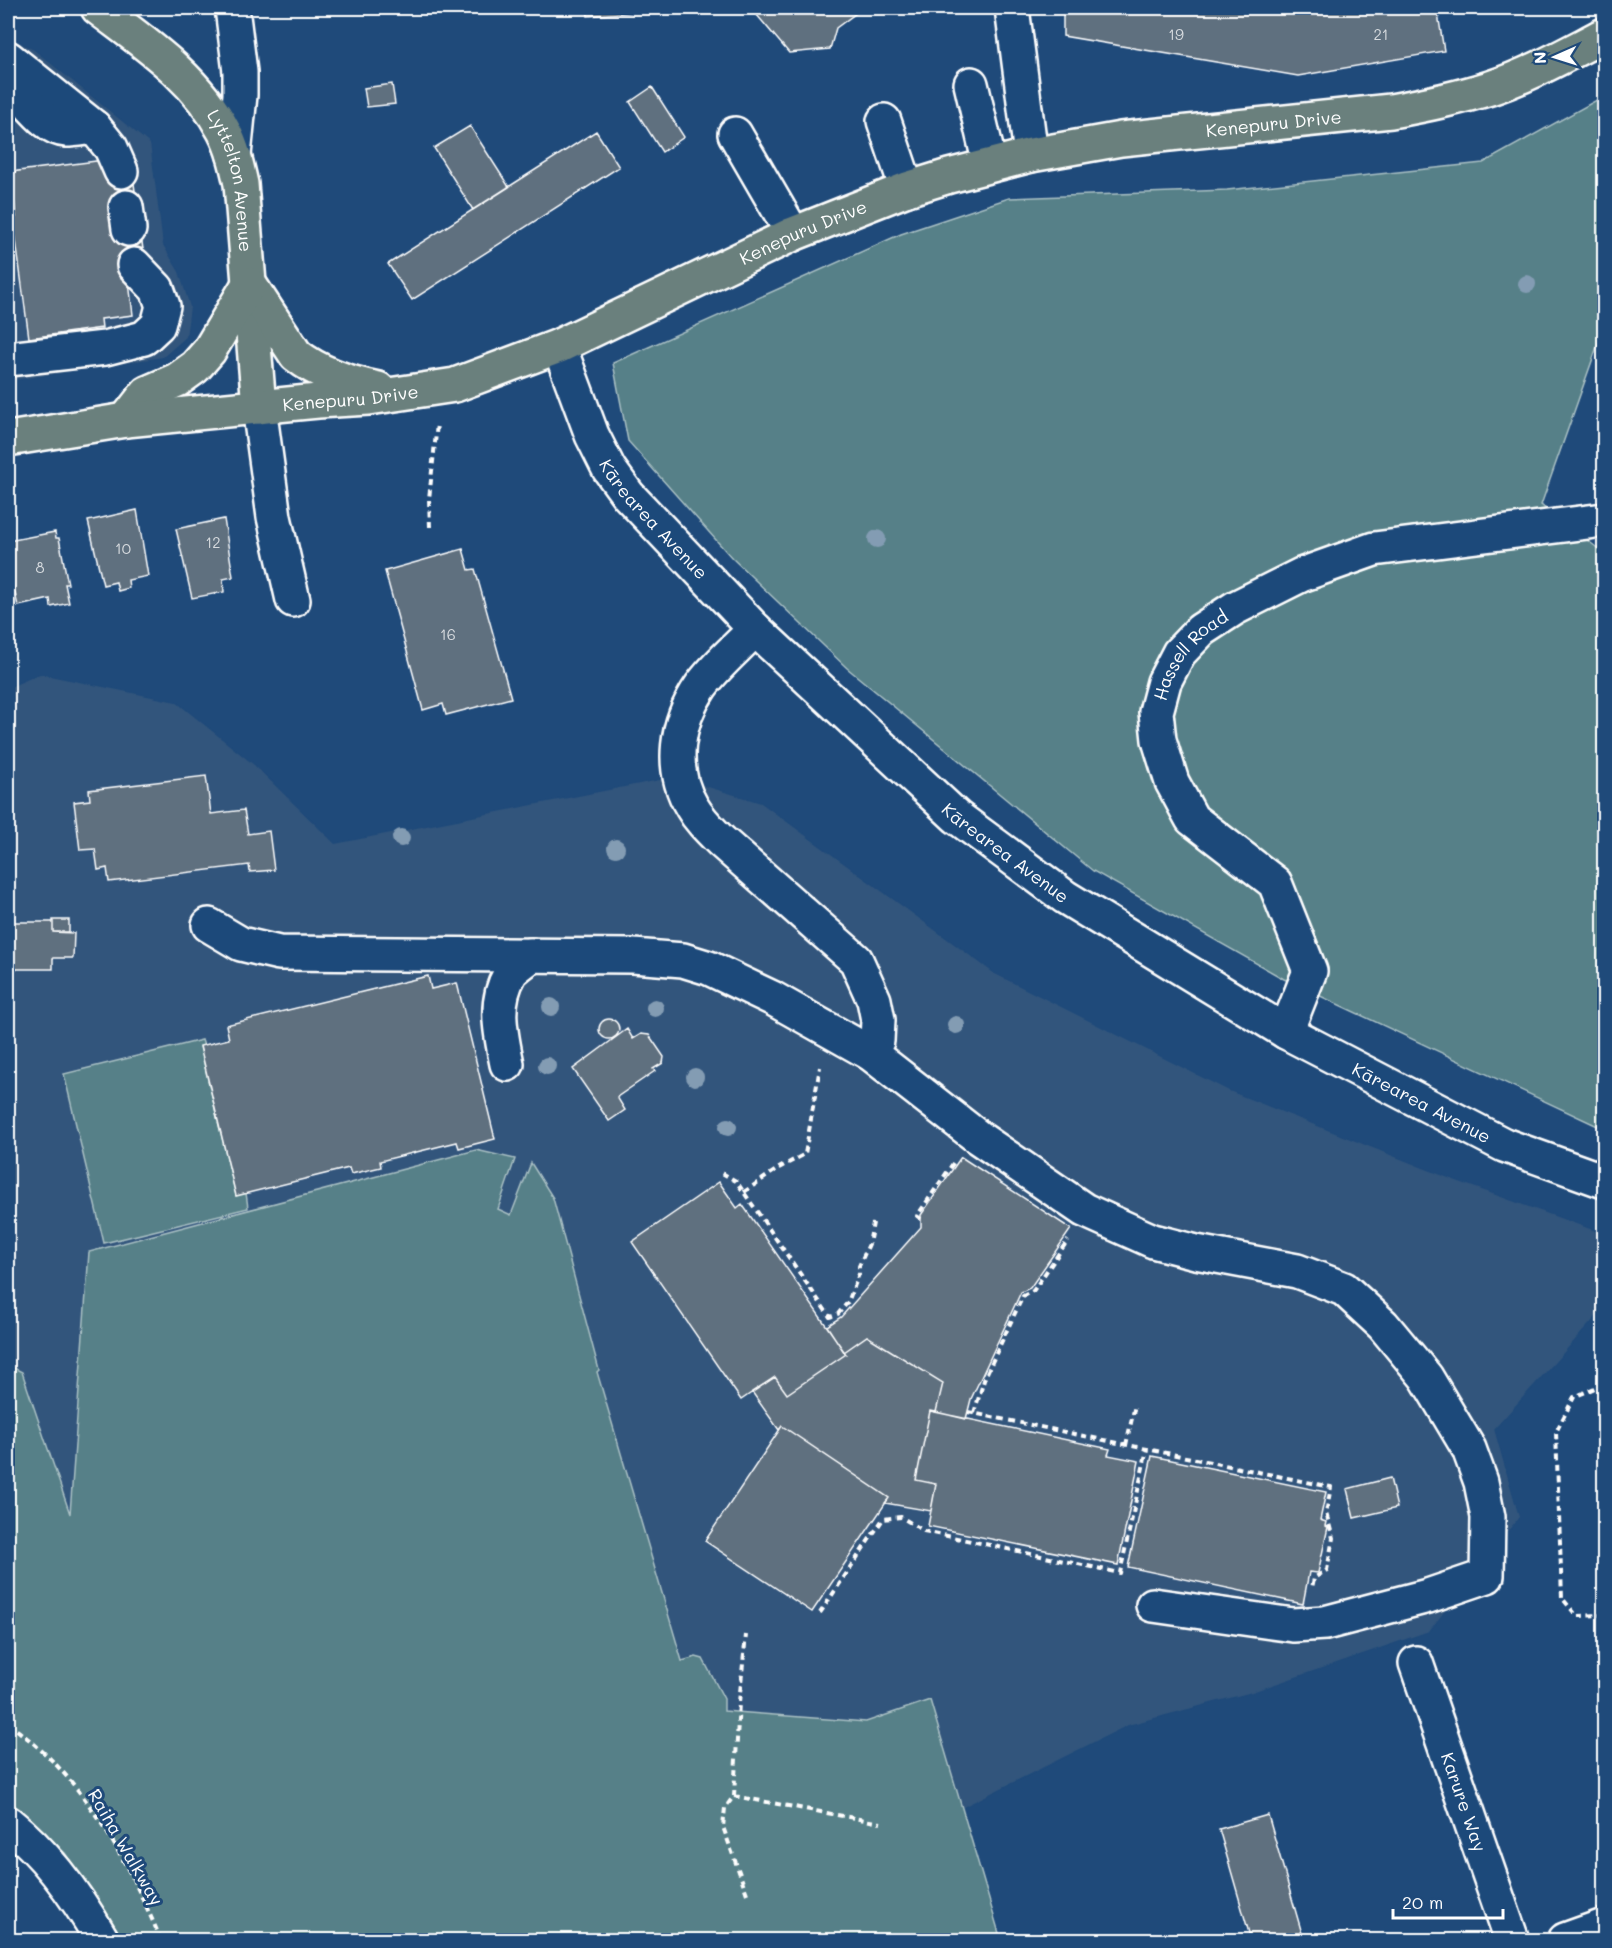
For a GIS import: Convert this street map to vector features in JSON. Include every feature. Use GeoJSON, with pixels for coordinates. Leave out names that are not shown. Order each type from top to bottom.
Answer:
{"type":"FeatureCollection","features":[{"type":"Feature","properties":{"kind":"main road","name":"Lyttelton Avenue"},"geometry":{"type":"LineString","coordinates":[[98,8],[181,73],[224,130],[234,155],[241,184],[260,407]]}},
{"type":"Feature","properties":{"kind":"main road","name":"Kenepuru Drive"},"geometry":{"type":"LineString","coordinates":[[8,438],[126,420],[401,394],[455,385],[559,346],[793,234],[907,189],[1031,155],[1120,139],[1356,115],[1435,103],[1492,87],[1543,66],[1605,35]]}},
{"type":"Feature","properties":{"kind":"main road"},"geometry":{"type":"LineString","coordinates":[[126,420],[147,393],[177,380],[195,367],[209,351],[249,284],[296,355],[306,363],[352,384],[401,394]]}},
{"type":"Feature","properties":{"kind":"street"},"geometry":{"type":"LineString","coordinates":[[232,8],[240,72],[234,155]]}},
{"type":"Feature","properties":{"kind":"street"},"geometry":{"type":"LineString","coordinates":[[1012,8],[1031,155]]}},
{"type":"Feature","properties":{"kind":"street"},"geometry":{"type":"LineString","coordinates":[[8,58],[94,127],[111,148],[121,171]]}},
{"type":"Feature","properties":{"kind":"street"},"geometry":{"type":"LineString","coordinates":[[8,83],[46,122],[63,130],[94,127]]}},
{"type":"Feature","properties":{"kind":"street"},"geometry":{"type":"LineString","coordinates":[[971,84],[990,165]]}},
{"type":"Feature","properties":{"kind":"street"},"geometry":{"type":"LineString","coordinates":[[884,121],[907,189]]}},
{"type":"Feature","properties":{"kind":"street"},"geometry":{"type":"LineString","coordinates":[[735,134],[793,234]]}},
{"type":"Feature","properties":{"kind":"street"},"geometry":{"type":"LineString","coordinates":[[8,359],[105,348],[144,339],[158,325],[163,306],[157,289],[134,265]]}},
{"type":"Feature","properties":{"kind":"street","name":"Kārearea Avenue"},"geometry":{"type":"LineString","coordinates":[[559,346],[588,424],[609,469],[628,495],[755,629],[957,817],[1065,897],[1286,1032],[1504,1145],[1605,1181]]}},
{"type":"Feature","properties":{"kind":"street"},"geometry":{"type":"LineString","coordinates":[[260,407],[263,447],[274,517],[293,600]]}},
{"type":"Feature","properties":{"kind":"street","name":"Hassell Road"},"geometry":{"type":"LineString","coordinates":[[1286,1032],[1310,971],[1275,883],[1192,819],[1172,782],[1159,740],[1156,712],[1164,682],[1179,653],[1201,630],[1234,608],[1301,575],[1374,549],[1605,520]]}},
{"type":"Feature","properties":{"kind":"street"},"geometry":{"type":"LineString","coordinates":[[755,629],[701,686],[686,713],[677,746],[683,788],[692,808],[722,842],[856,960],[874,1000],[879,1020],[877,1041],[870,1053]]}},
{"type":"Feature","properties":{"kind":"street"},"geometry":{"type":"LineString","coordinates":[[209,925],[241,944],[279,953],[633,956],[683,960],[709,968],[772,998],[870,1053],[979,1138],[1084,1210],[1153,1241],[1196,1252],[1297,1271],[1344,1289],[1383,1325],[1426,1377],[1469,1449],[1481,1482],[1488,1517],[1487,1576],[1428,1596],[1325,1623],[1309,1625],[1293,1625],[1153,1605]]}},
{"type":"Feature","properties":{"kind":"street"},"geometry":{"type":"LineString","coordinates":[[507,1064],[500,1029],[500,1001],[510,973],[531,955]]}},
{"type":"Feature","properties":{"kind":"street","name":"Karure Way"},"geometry":{"type":"LineString","coordinates":[[1416,1663],[1512,1941]]}},
{"type":"Feature","properties":{"kind":"street"},"geometry":{"type":"LineString","coordinates":[[8,1823],[53,1867],[81,1903],[102,1941]]}},
{"type":"Feature","properties":{"kind":"street"},"geometry":{"type":"LineString","coordinates":[[1565,1941],[1605,1926]]}},
{"type":"Feature","properties":{"kind":"path"},"geometry":{"type":"LineString","coordinates":[[430,527],[429,499],[436,424]]}},
{"type":"Feature","properties":{"kind":"path"},"geometry":{"type":"LineString","coordinates":[[744,1192],[779,1168],[805,1154],[826,1029]]}},
{"type":"Feature","properties":{"kind":"path"},"geometry":{"type":"LineString","coordinates":[[921,1219],[917,1216],[954,1161]]}},
{"type":"Feature","properties":{"kind":"path"},"geometry":{"type":"LineString","coordinates":[[723,1173],[736,1181],[833,1322]]}},
{"type":"Feature","properties":{"kind":"path"},"geometry":{"type":"LineString","coordinates":[[830,1317],[838,1314],[848,1302],[859,1274],[859,1266],[869,1244],[873,1223]]}},
{"type":"Feature","properties":{"kind":"path"},"geometry":{"type":"LineString","coordinates":[[974,1413],[985,1377],[1023,1296],[1033,1291],[1069,1238]]}},
{"type":"Feature","properties":{"kind":"path"},"geometry":{"type":"LineString","coordinates":[[1605,1384],[1574,1397],[1556,1432],[1562,1598],[1577,1616],[1605,1615]]}},
{"type":"Feature","properties":{"kind":"path"},"geometry":{"type":"LineString","coordinates":[[1126,1445],[1135,1405]]}},
{"type":"Feature","properties":{"kind":"path"},"geometry":{"type":"LineString","coordinates":[[968,1412],[1331,1487],[1326,1513],[1334,1538],[1327,1570],[1314,1578],[1310,1596],[1309,1625]]}},
{"type":"Feature","properties":{"kind":"path"},"geometry":{"type":"LineString","coordinates":[[820,1613],[883,1519],[902,1517],[924,1531],[1120,1573],[1147,1449]]}},
{"type":"Feature","properties":{"kind":"path"},"geometry":{"type":"LineString","coordinates":[[746,1635],[740,1688],[734,1796],[725,1808],[723,1827],[747,1894]]}},
{"type":"Feature","properties":{"kind":"path","name":"Raiha Walkway"},"geometry":{"type":"LineString","coordinates":[[8,1724],[25,1735],[63,1773],[90,1806],[148,1908],[161,1941]]}},
{"type":"Feature","properties":{"kind":"path"},"geometry":{"type":"LineString","coordinates":[[734,1796],[881,1822]]}},
{"type":"Feature","properties":{"kind":"shaded area"},"geometry":{"type":"Polygon","coordinates":[[[8,37],[34,50],[150,144],[163,245],[179,272],[190,307],[186,337],[163,357],[8,381],[8,37]]]}},
{"type":"Feature","properties":{"kind":"shaded area"},"geometry":{"type":"Polygon","coordinates":[[[40,674],[176,702],[254,765],[335,844],[675,777],[761,803],[995,974],[1229,1091],[1451,1179],[1604,1234],[1604,1308],[1494,1429],[1519,1517],[1429,1631],[1252,1692],[1128,1725],[963,1807],[1001,1940],[70,1516],[22,1372],[8,1365],[8,688],[40,674]]]}},
{"type":"Feature","properties":{"kind":"green space"},"geometry":{"type":"Polygon","coordinates":[[[1604,96],[1604,327],[1541,505],[1604,553],[1604,1129],[1284,979],[1093,871],[847,668],[732,558],[628,441],[613,363],[901,234],[1009,198],[1227,190],[1483,163],[1604,96]]]}},
{"type":"Feature","properties":{"kind":"green space"},"geometry":{"type":"Polygon","coordinates":[[[202,1040],[204,1046],[200,1047],[236,1195],[246,1193],[248,1208],[104,1243],[64,1074],[202,1040]]]}},
{"type":"Feature","properties":{"kind":"green space"},"geometry":{"type":"Polygon","coordinates":[[[476,1150],[515,1159],[498,1209],[511,1215],[531,1163],[553,1198],[599,1370],[597,1372],[682,1661],[696,1657],[703,1659],[724,1699],[724,1711],[866,1722],[930,1700],[1001,1940],[120,1940],[95,1897],[65,1853],[8,1799],[8,1365],[22,1372],[70,1514],[89,1252],[476,1150]]]}},
{"type":"Feature","properties":{"kind":"building"},"geometry":{"type":"Polygon","coordinates":[[[587,8],[682,8],[588,16],[587,8]]]}},
{"type":"Feature","properties":{"kind":"building"},"geometry":{"type":"Polygon","coordinates":[[[751,8],[863,8],[836,28],[830,49],[789,53],[751,8]]]}},
{"type":"Feature","properties":{"kind":"building"},"geometry":{"type":"Polygon","coordinates":[[[1063,8],[1437,8],[1444,51],[1298,76],[1063,36],[1063,8]]]}},
{"type":"Feature","properties":{"kind":"building"},"geometry":{"type":"Polygon","coordinates":[[[392,84],[395,104],[367,107],[364,88],[392,84]]]}},
{"type":"Feature","properties":{"kind":"building"},"geometry":{"type":"Polygon","coordinates":[[[652,87],[684,137],[662,152],[630,102],[652,87]]]}},
{"type":"Feature","properties":{"kind":"building"},"geometry":{"type":"Polygon","coordinates":[[[470,126],[509,187],[473,210],[434,148],[470,126]]]}},
{"type":"Feature","properties":{"kind":"building"},"geometry":{"type":"Polygon","coordinates":[[[596,131],[619,167],[412,300],[388,264],[596,131]]]}},
{"type":"Feature","properties":{"kind":"building"},"geometry":{"type":"Polygon","coordinates":[[[104,160],[132,169],[145,264],[127,266],[133,315],[101,319],[102,328],[29,338],[13,218],[16,217],[11,172],[104,160]]]}},
{"type":"Feature","properties":{"kind":"building"},"geometry":{"type":"Polygon","coordinates":[[[137,510],[148,576],[128,580],[129,588],[118,591],[116,582],[103,585],[88,521],[137,510]]]}},
{"type":"Feature","properties":{"kind":"building"},"geometry":{"type":"Polygon","coordinates":[[[224,519],[233,577],[223,579],[224,592],[192,598],[176,529],[224,519]]]}},
{"type":"Feature","properties":{"kind":"building"},"geometry":{"type":"Polygon","coordinates":[[[55,532],[56,538],[59,538],[68,584],[65,584],[69,603],[51,607],[50,599],[18,606],[8,564],[8,541],[55,532]]]}},
{"type":"Feature","properties":{"kind":"building"},"geometry":{"type":"Polygon","coordinates":[[[463,549],[469,570],[475,569],[511,698],[446,715],[443,704],[423,710],[385,571],[463,549]]]}},
{"type":"Feature","properties":{"kind":"building"},"geometry":{"type":"Polygon","coordinates":[[[206,776],[211,814],[244,810],[248,834],[269,831],[274,870],[250,872],[249,865],[109,882],[107,868],[98,870],[95,849],[80,850],[74,802],[90,800],[89,790],[206,776]]]}},
{"type":"Feature","properties":{"kind":"building"},"geometry":{"type":"Polygon","coordinates":[[[53,920],[69,920],[69,932],[53,932],[53,920]]]}},
{"type":"Feature","properties":{"kind":"building"},"geometry":{"type":"Polygon","coordinates":[[[8,922],[53,922],[53,932],[74,933],[73,958],[53,958],[53,969],[8,969],[8,922]]]}},
{"type":"Feature","properties":{"kind":"building"},"geometry":{"type":"Polygon","coordinates":[[[428,976],[431,989],[457,983],[495,1139],[459,1148],[457,1142],[380,1161],[381,1167],[351,1174],[349,1168],[236,1196],[200,1046],[229,1039],[226,1025],[428,976]]]}},
{"type":"Feature","properties":{"kind":"building"},"geometry":{"type":"Polygon","coordinates":[[[609,1019],[616,1022],[619,1029],[616,1036],[609,1039],[602,1036],[599,1029],[602,1022],[609,1019]]]}},
{"type":"Feature","properties":{"kind":"building"},"geometry":{"type":"Polygon","coordinates":[[[627,1029],[633,1039],[641,1034],[649,1035],[664,1057],[663,1063],[617,1097],[625,1110],[609,1121],[573,1069],[627,1029]]]}},
{"type":"Feature","properties":{"kind":"building"},"geometry":{"type":"Polygon","coordinates":[[[961,1157],[1071,1229],[1030,1288],[1021,1292],[971,1399],[966,1419],[936,1412],[943,1383],[867,1336],[844,1352],[827,1326],[841,1317],[921,1227],[921,1215],[961,1157]]]}},
{"type":"Feature","properties":{"kind":"building"},"geometry":{"type":"Polygon","coordinates":[[[719,1182],[737,1208],[742,1204],[846,1354],[787,1394],[775,1377],[741,1400],[632,1242],[719,1182]]]}},
{"type":"Feature","properties":{"kind":"building"},"geometry":{"type":"Polygon","coordinates":[[[867,1336],[943,1383],[936,1412],[930,1411],[916,1480],[936,1484],[931,1511],[885,1503],[889,1498],[782,1426],[779,1430],[752,1392],[775,1377],[787,1394],[846,1354],[844,1352],[867,1336]]]}},
{"type":"Feature","properties":{"kind":"building"},"geometry":{"type":"Polygon","coordinates":[[[930,1411],[1110,1449],[1108,1455],[1139,1461],[1118,1565],[928,1526],[936,1484],[916,1480],[930,1411]]]}},
{"type":"Feature","properties":{"kind":"building"},"geometry":{"type":"Polygon","coordinates":[[[782,1426],[889,1498],[812,1612],[705,1541],[782,1426]]]}},
{"type":"Feature","properties":{"kind":"building"},"geometry":{"type":"Polygon","coordinates":[[[1152,1456],[1326,1492],[1320,1520],[1326,1522],[1325,1526],[1328,1527],[1318,1573],[1309,1572],[1303,1604],[1128,1567],[1152,1456]]]}},
{"type":"Feature","properties":{"kind":"building"},"geometry":{"type":"Polygon","coordinates":[[[1390,1478],[1397,1508],[1354,1518],[1347,1489],[1390,1478]]]}},
{"type":"Feature","properties":{"kind":"building"},"geometry":{"type":"Polygon","coordinates":[[[1268,1815],[1303,1937],[1291,1940],[1251,1940],[1219,1829],[1268,1815]]]}}]}
